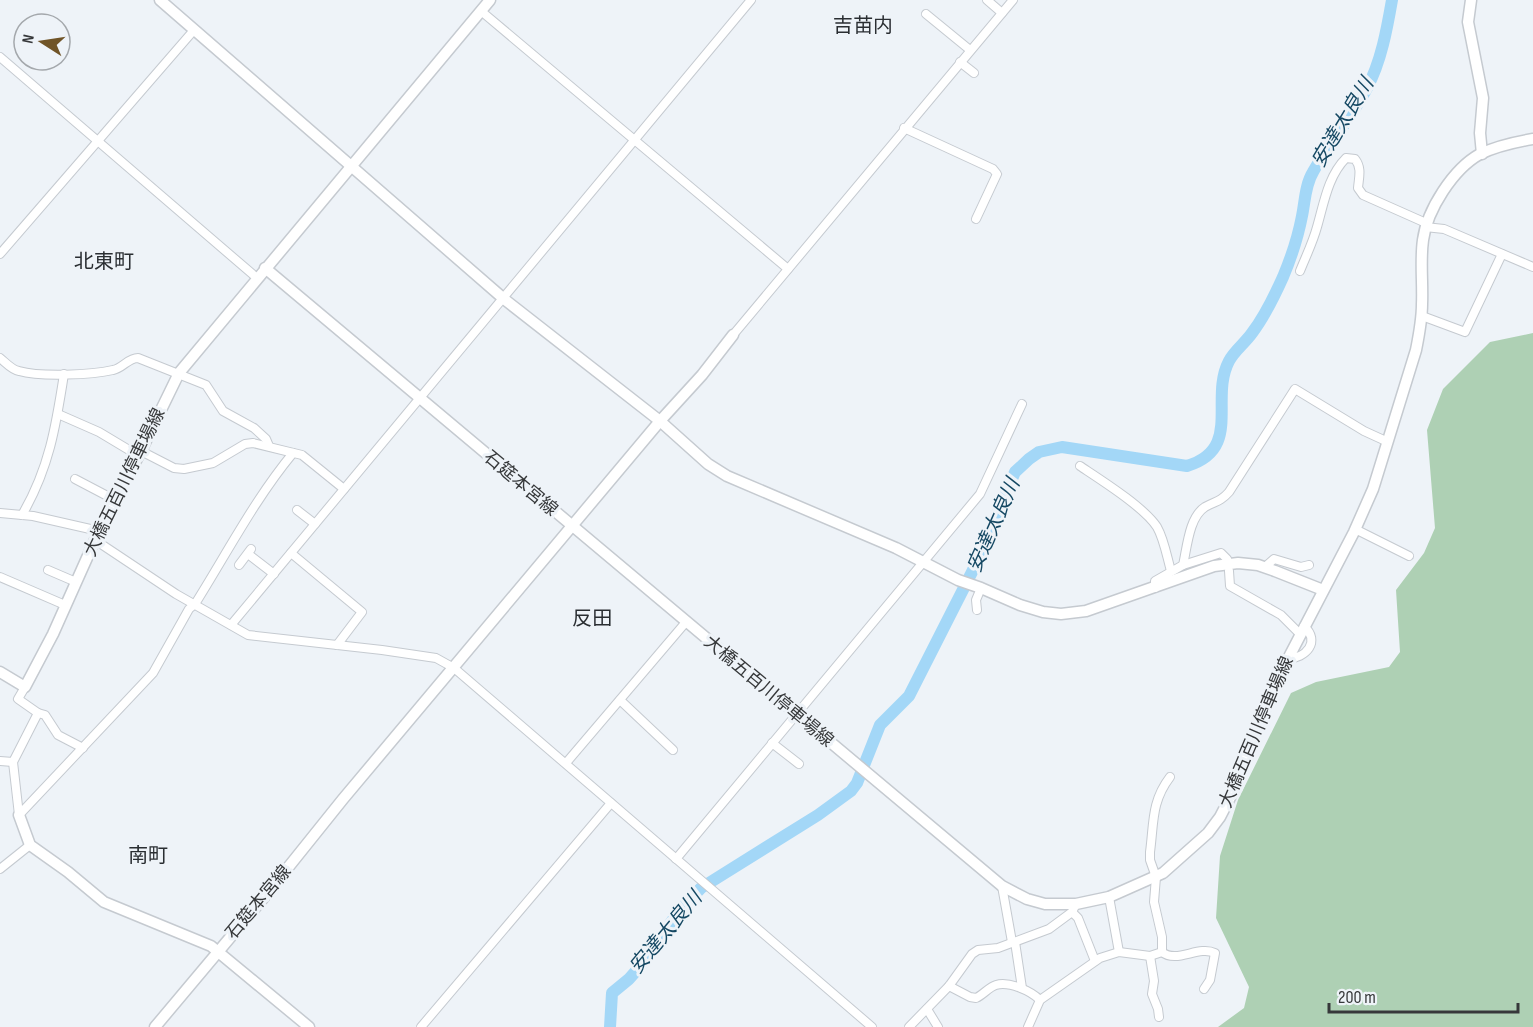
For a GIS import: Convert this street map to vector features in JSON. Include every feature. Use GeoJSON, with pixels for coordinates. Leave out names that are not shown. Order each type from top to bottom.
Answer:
{"type":"FeatureCollection","features":[{"type":"Feature","properties":{"kind":"main road"},"geometry":{"type":"LineString","coordinates":[[159,0],[504,299],[660,422],[708,464],[728,476],[922,561],[958,580],[1030,609],[1061,614],[1086,611],[1215,566],[1238,563],[1264,567],[1323,590]]}},
{"type":"Feature","properties":{"kind":"main road"},"geometry":{"type":"LineString","coordinates":[[265,268],[490,0]]}},
{"type":"Feature","properties":{"kind":"main road"},"geometry":{"type":"LineString","coordinates":[[1471,0],[1468,22],[1483,98],[1479,133],[1482,153]]}},
{"type":"Feature","properties":{"kind":"main road","name":"大橋五百川停車場線"},"geometry":{"type":"LineString","coordinates":[[573,526],[1002,886],[1038,903],[1074,908],[1108,897],[1156,877],[1208,833],[1224,810],[1236,786],[1264,709],[1373,489],[1416,350],[1422,316],[1422,256],[1426,225],[1432,208],[1459,173],[1482,153],[1496,147],[1533,139]]}},
{"type":"Feature","properties":{"kind":"main road","name":"大橋五百川停車場線"},"geometry":{"type":"LineString","coordinates":[[25,687],[178,373],[265,268]]}},
{"type":"Feature","properties":{"kind":"main road","name":"石筵本宮線"},"geometry":{"type":"LineString","coordinates":[[155,1027],[573,526],[265,268]]}},
{"type":"Feature","properties":{"kind":"main road"},"geometry":{"type":"LineString","coordinates":[[573,526],[702,375],[733,335]]}},
{"type":"Feature","properties":{"kind":"main road"},"geometry":{"type":"LineString","coordinates":[[0,672],[25,687]]}},
{"type":"Feature","properties":{"kind":"main road"},"geometry":{"type":"LineString","coordinates":[[19,815],[30,845],[104,902],[211,946],[309,1027]]}},
{"type":"Feature","properties":{"kind":"street"},"geometry":{"type":"LineString","coordinates":[[231,625],[751,0]]}},
{"type":"Feature","properties":{"kind":"street"},"geometry":{"type":"LineString","coordinates":[[987,0],[1002,13]]}},
{"type":"Feature","properties":{"kind":"street"},"geometry":{"type":"LineString","coordinates":[[733,335],[1013,0]]}},
{"type":"Feature","properties":{"kind":"street"},"geometry":{"type":"LineString","coordinates":[[481,11],[788,269]]}},
{"type":"Feature","properties":{"kind":"street"},"geometry":{"type":"LineString","coordinates":[[926,14],[970,50]]}},
{"type":"Feature","properties":{"kind":"street"},"geometry":{"type":"LineString","coordinates":[[0,254],[194,30]]}},
{"type":"Feature","properties":{"kind":"street"},"geometry":{"type":"LineString","coordinates":[[0,57],[257,278]]}},
{"type":"Feature","properties":{"kind":"street"},"geometry":{"type":"LineString","coordinates":[[960,62],[974,73]]}},
{"type":"Feature","properties":{"kind":"street"},"geometry":{"type":"LineString","coordinates":[[904,128],[993,170],[997,174],[976,219]]}},
{"type":"Feature","properties":{"kind":"street"},"geometry":{"type":"LineString","coordinates":[[1300,271],[1334,174],[1346,158],[1358,162],[1360,173],[1358,188],[1363,195],[1426,225],[1444,229],[1533,267]]}},
{"type":"Feature","properties":{"kind":"street"},"geometry":{"type":"LineString","coordinates":[[1422,316],[1465,332],[1502,254]]}},
{"type":"Feature","properties":{"kind":"street"},"geometry":{"type":"LineString","coordinates":[[0,358],[11,368],[19,371],[64,374],[117,369],[133,358],[138,358],[206,385],[223,411],[254,428],[266,439],[269,446]]}},
{"type":"Feature","properties":{"kind":"street"},"geometry":{"type":"LineString","coordinates":[[22,515],[37,491],[50,452],[64,374]]}},
{"type":"Feature","properties":{"kind":"street"},"geometry":{"type":"LineString","coordinates":[[1183,565],[1197,516],[1205,508],[1218,503],[1229,492],[1295,389],[1364,431],[1388,442]]}},
{"type":"Feature","properties":{"kind":"street"},"geometry":{"type":"LineString","coordinates":[[676,859],[980,494],[1022,404]]}},
{"type":"Feature","properties":{"kind":"street"},"geometry":{"type":"LineString","coordinates":[[58,414],[174,468],[184,469],[213,463],[245,444],[254,443],[307,458],[344,489]]}},
{"type":"Feature","properties":{"kind":"street"},"geometry":{"type":"LineString","coordinates":[[19,815],[153,673],[189,609],[195,604],[274,476],[293,453]]}},
{"type":"Feature","properties":{"kind":"street"},"geometry":{"type":"LineString","coordinates":[[1080,466],[1119,492],[1151,519],[1158,528],[1171,571]]}},
{"type":"Feature","properties":{"kind":"street"},"geometry":{"type":"LineString","coordinates":[[75,479],[115,500]]}},
{"type":"Feature","properties":{"kind":"street"},"geometry":{"type":"LineString","coordinates":[[297,510],[315,524]]}},
{"type":"Feature","properties":{"kind":"street"},"geometry":{"type":"LineString","coordinates":[[0,513],[53,520],[97,536],[176,594],[248,635],[436,658],[454,668],[872,1027]]}},
{"type":"Feature","properties":{"kind":"street"},"geometry":{"type":"LineString","coordinates":[[1355,529],[1409,556]]}},
{"type":"Feature","properties":{"kind":"street"},"geometry":{"type":"LineString","coordinates":[[239,565],[250,551],[274,574]]}},
{"type":"Feature","properties":{"kind":"street"},"geometry":{"type":"LineString","coordinates":[[291,553],[362,612],[337,645]]}},
{"type":"Feature","properties":{"kind":"street"},"geometry":{"type":"LineString","coordinates":[[1155,588],[1155,581],[1183,565],[1221,553],[1227,559]]}},
{"type":"Feature","properties":{"kind":"street"},"geometry":{"type":"LineString","coordinates":[[1264,567],[1274,559],[1301,567],[1309,565]]}},
{"type":"Feature","properties":{"kind":"street"},"geometry":{"type":"LineString","coordinates":[[48,570],[76,582]]}},
{"type":"Feature","properties":{"kind":"street"},"geometry":{"type":"LineString","coordinates":[[1229,571],[1230,586],[1281,615],[1302,630]]}},
{"type":"Feature","properties":{"kind":"street"},"geometry":{"type":"LineString","coordinates":[[0,577],[65,605]]}},
{"type":"Feature","properties":{"kind":"street"},"geometry":{"type":"LineString","coordinates":[[976,610],[979,588]]}},
{"type":"Feature","properties":{"kind":"street"},"geometry":{"type":"LineString","coordinates":[[566,764],[686,622]]}},
{"type":"Feature","properties":{"kind":"street"},"geometry":{"type":"LineString","coordinates":[[25,687],[18,699],[38,713],[45,715],[58,735],[83,748]]}},
{"type":"Feature","properties":{"kind":"street"},"geometry":{"type":"LineString","coordinates":[[620,700],[673,750]]}},
{"type":"Feature","properties":{"kind":"street"},"geometry":{"type":"LineString","coordinates":[[19,815],[13,762],[38,713]]}},
{"type":"Feature","properties":{"kind":"street"},"geometry":{"type":"LineString","coordinates":[[772,743],[800,764]]}},
{"type":"Feature","properties":{"kind":"street"},"geometry":{"type":"LineString","coordinates":[[0,760],[13,762]]}},
{"type":"Feature","properties":{"kind":"street"},"geometry":{"type":"LineString","coordinates":[[1162,952],[1162,937],[1154,902],[1156,877],[1150,860],[1155,808],[1161,789],[1170,777]]}},
{"type":"Feature","properties":{"kind":"street"},"geometry":{"type":"LineString","coordinates":[[421,1027],[611,803]]}},
{"type":"Feature","properties":{"kind":"street"},"geometry":{"type":"LineString","coordinates":[[0,869],[30,845]]}},
{"type":"Feature","properties":{"kind":"street"},"geometry":{"type":"LineString","coordinates":[[1002,886],[1022,988]]}},
{"type":"Feature","properties":{"kind":"street"},"geometry":{"type":"LineString","coordinates":[[1108,897],[1119,952]]}},
{"type":"Feature","properties":{"kind":"street"},"geometry":{"type":"LineString","coordinates":[[909,1027],[949,986],[972,954],[978,950],[998,948],[1049,929],[1074,908],[1095,961]]}},
{"type":"Feature","properties":{"kind":"street"},"geometry":{"type":"LineString","coordinates":[[1028,1027],[1040,1000],[1095,961],[1119,952],[1150,956],[1162,952],[1170,956],[1204,950],[1215,952],[1210,980],[1204,989]]}},
{"type":"Feature","properties":{"kind":"street"},"geometry":{"type":"LineString","coordinates":[[1150,956],[1154,981],[1152,994],[1159,1017]]}},
{"type":"Feature","properties":{"kind":"street"},"geometry":{"type":"LineString","coordinates":[[949,986],[976,998],[994,985],[1022,988],[1040,1000]]}},
{"type":"Feature","properties":{"kind":"street"},"geometry":{"type":"LineString","coordinates":[[927,1009],[938,1027]]}},
{"type":"Feature","properties":{"kind":"green space"},"geometry":{"type":"Polygon","coordinates":[[[1533,333],[1533,1027],[1218,1027],[1244,1008],[1249,987],[1216,918],[1220,856],[1238,800],[1291,693],[1316,682],[1389,667],[1400,652],[1396,590],[1424,553],[1435,528],[1427,430],[1443,389],[1490,342],[1533,333]]]}},
{"type":"Feature","properties":{"kind":"waterway","name":"安達太良川"},"geometry":{"type":"LineString","coordinates":[[610,1027],[612,993],[643,963],[679,911],[701,888],[818,815],[851,791],[857,783],[880,725],[909,696],[973,570],[1015,472],[1039,452],[1062,447],[1187,466],[1204,458],[1214,448],[1220,435],[1222,391],[1229,361],[1261,320],[1283,277],[1296,240],[1310,177],[1348,120],[1372,78],[1383,45],[1392,0]]}},
{"type":"Feature","properties":{"kind":"district","name":"吉苗内"},"geometry":{"type":"Point","coordinates":[863,25]}},
{"type":"Feature","properties":{"kind":"district","name":"北東町"},"geometry":{"type":"Point","coordinates":[104,261]}},
{"type":"Feature","properties":{"kind":"district","name":"反田"},"geometry":{"type":"Point","coordinates":[592,618]}},
{"type":"Feature","properties":{"kind":"district","name":"南町"},"geometry":{"type":"Point","coordinates":[148,855]}}]}
